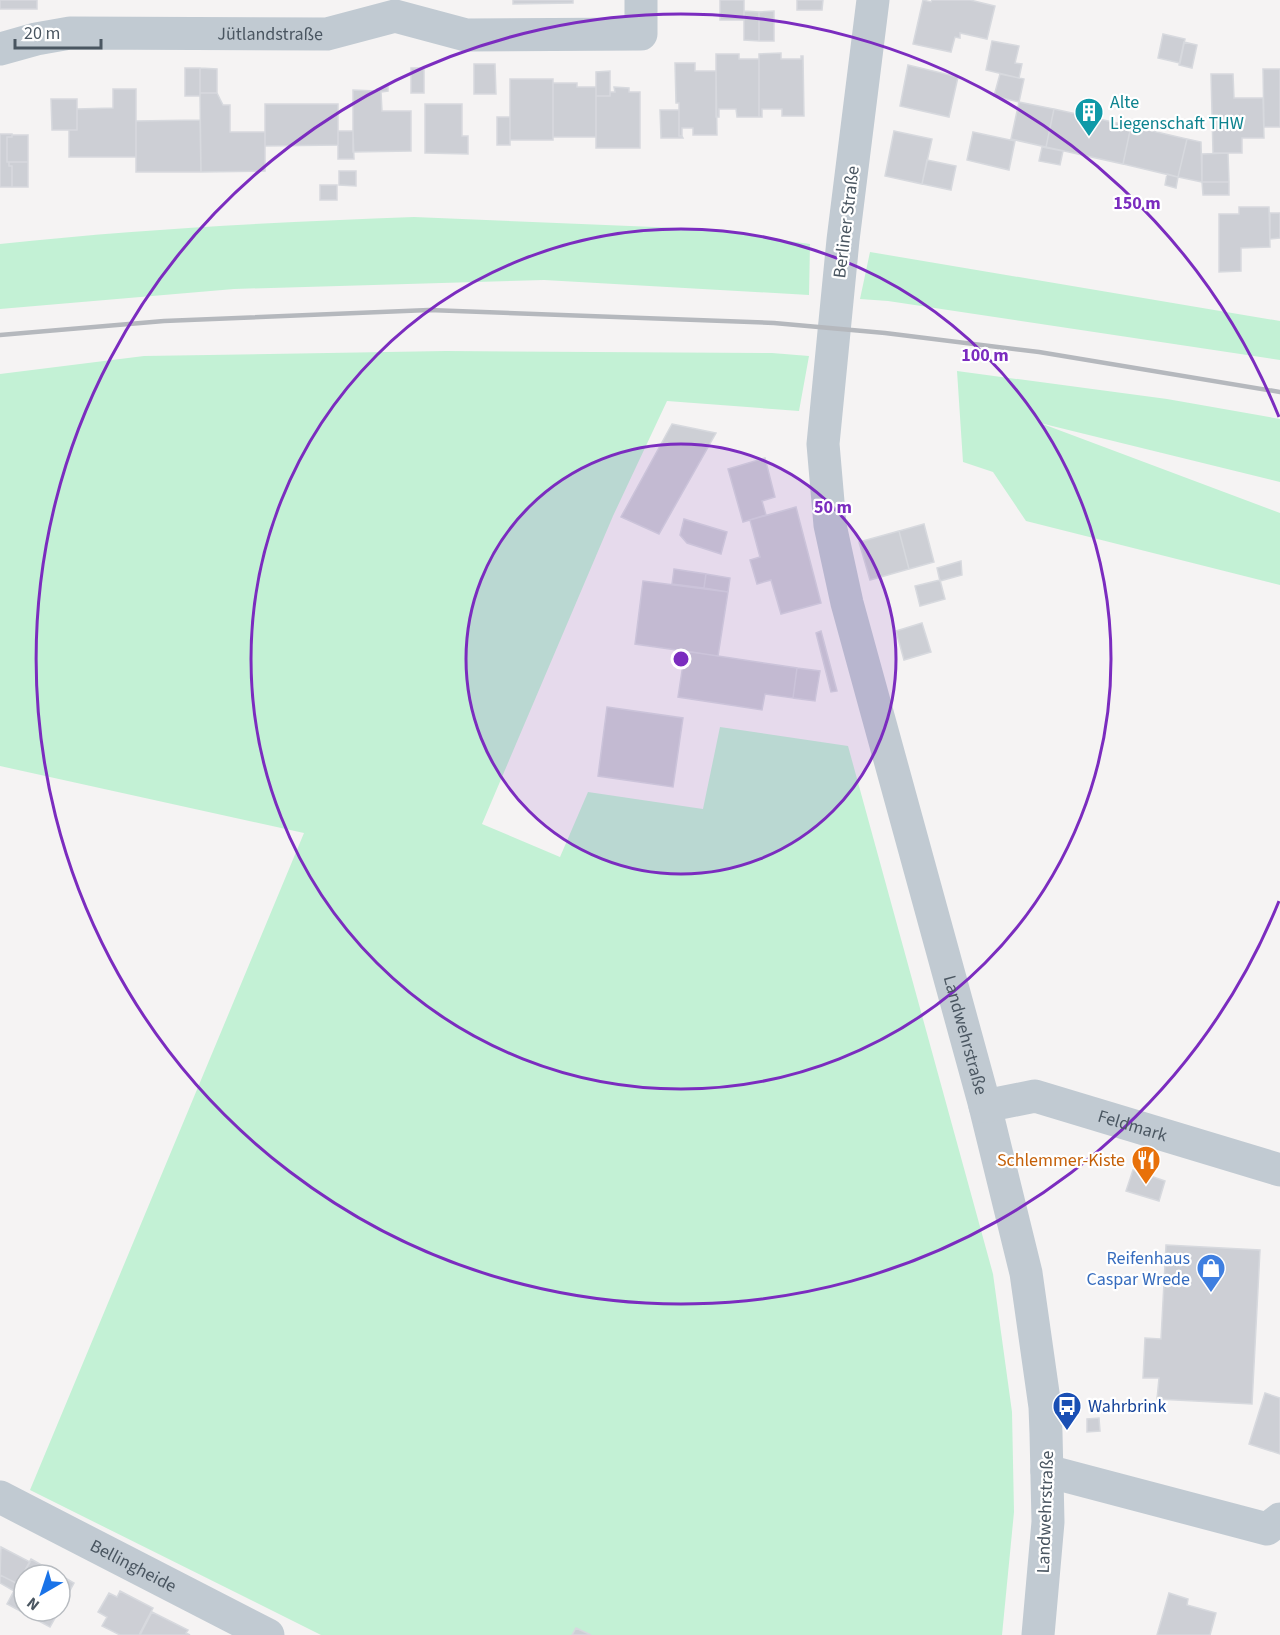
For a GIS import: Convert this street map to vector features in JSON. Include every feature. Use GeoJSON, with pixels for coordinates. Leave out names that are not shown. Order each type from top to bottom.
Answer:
{"type":"FeatureCollection","features":[{"type":"Feature","properties":{"kind":"street","name":"Jütlandstraße"},"geometry":{"type":"LineString","coordinates":[[0,49],[70,33],[327,34],[398,8],[466,35],[641,34],[641,0]]}},
{"type":"Feature","properties":{"kind":"street","name":"Berliner Straße"},"geometry":{"type":"LineString","coordinates":[[823,444],[843,240],[873,0]]}},
{"type":"Feature","properties":{"kind":"street","name":"Landwehrstraße"},"geometry":{"type":"LineString","coordinates":[[823,444],[830,525],[847,603],[984,1106],[1026,1273],[1045,1407],[1048,1521],[1038,1635]]}},
{"type":"Feature","properties":{"kind":"street","name":"Feldmark"},"geometry":{"type":"LineString","coordinates":[[984,1106],[1035,1096],[1280,1170]]}},
{"type":"Feature","properties":{"kind":"street"},"geometry":{"type":"LineString","coordinates":[[1047,1471],[1267,1529],[1280,1519]]}},
{"type":"Feature","properties":{"kind":"street","name":"Bellingheide"},"geometry":{"type":"LineString","coordinates":[[0,1497],[268,1635]]}},
{"type":"Feature","properties":{"kind":"green space"},"geometry":{"type":"Polygon","coordinates":[[[414,217],[703,229],[810,244],[809,295],[544,280],[234,289],[0,309],[0,244],[207,227],[414,217]]]}},
{"type":"Feature","properties":{"kind":"green space"},"geometry":{"type":"Polygon","coordinates":[[[870,252],[1280,321],[1280,360],[888,301],[860,299],[870,252]]]}},
{"type":"Feature","properties":{"kind":"green space"},"geometry":{"type":"Polygon","coordinates":[[[446,351],[772,353],[809,356],[799,411],[667,401],[613,516],[482,824],[560,857],[588,792],[703,809],[720,727],[848,746],[993,1274],[1012,1412],[1014,1512],[1002,1635],[321,1635],[30,1490],[304,833],[0,766],[0,374],[144,356],[446,351]]]}},
{"type":"Feature","properties":{"kind":"green space"},"geometry":{"type":"Polygon","coordinates":[[[957,371],[1167,399],[1280,419],[1280,482],[1040,423],[1280,513],[1280,585],[1026,521],[993,472],[963,462],[957,371]]]}},
{"type":"Feature","properties":{"kind":"building"},"geometry":{"type":"Polygon","coordinates":[[[0,0],[37,0],[37,9],[0,9],[0,0]]]}},
{"type":"Feature","properties":{"kind":"building"},"geometry":{"type":"Polygon","coordinates":[[[513,0],[573,0],[573,3],[513,4],[513,0]]]}},
{"type":"Feature","properties":{"kind":"building"},"geometry":{"type":"Polygon","coordinates":[[[720,0],[744,0],[744,20],[720,20],[720,0]]]}},
{"type":"Feature","properties":{"kind":"building"},"geometry":{"type":"Polygon","coordinates":[[[797,0],[823,0],[822,10],[797,10],[797,0]]]}},
{"type":"Feature","properties":{"kind":"building"},"geometry":{"type":"Polygon","coordinates":[[[923,0],[931,2],[932,0],[970,0],[995,6],[987,39],[960,33],[960,38],[955,37],[951,52],[913,44],[923,0]]]}},
{"type":"Feature","properties":{"kind":"building"},"geometry":{"type":"Polygon","coordinates":[[[744,11],[759,12],[759,41],[744,40],[744,11]]]}},
{"type":"Feature","properties":{"kind":"building"},"geometry":{"type":"Polygon","coordinates":[[[774,11],[774,41],[759,41],[759,12],[774,11]]]}},
{"type":"Feature","properties":{"kind":"building"},"geometry":{"type":"Polygon","coordinates":[[[1163,34],[1185,39],[1180,63],[1158,58],[1163,34]]]}},
{"type":"Feature","properties":{"kind":"building"},"geometry":{"type":"Polygon","coordinates":[[[992,41],[1019,46],[1015,63],[1022,64],[1019,78],[986,70],[992,41]]]}},
{"type":"Feature","properties":{"kind":"building"},"geometry":{"type":"Polygon","coordinates":[[[1184,42],[1197,45],[1192,68],[1179,65],[1184,42]]]}},
{"type":"Feature","properties":{"kind":"building"},"geometry":{"type":"Polygon","coordinates":[[[781,53],[781,59],[801,59],[803,56],[804,116],[782,116],[782,109],[762,109],[762,117],[759,117],[759,54],[781,53]]]}},
{"type":"Feature","properties":{"kind":"building"},"geometry":{"type":"Polygon","coordinates":[[[716,54],[739,54],[739,59],[759,59],[759,117],[737,117],[736,109],[719,109],[719,117],[716,117],[716,54]]]}},
{"type":"Feature","properties":{"kind":"building"},"geometry":{"type":"Polygon","coordinates":[[[675,63],[695,63],[695,71],[716,71],[717,135],[693,135],[693,128],[682,128],[682,136],[679,136],[679,103],[676,103],[675,63]]]}},
{"type":"Feature","properties":{"kind":"building"},"geometry":{"type":"Polygon","coordinates":[[[474,64],[495,64],[496,94],[474,94],[474,64]]]}},
{"type":"Feature","properties":{"kind":"building"},"geometry":{"type":"Polygon","coordinates":[[[908,65],[958,77],[949,117],[900,106],[908,65]]]}},
{"type":"Feature","properties":{"kind":"building"},"geometry":{"type":"Polygon","coordinates":[[[185,68],[200,68],[200,96],[185,96],[185,68]]]}},
{"type":"Feature","properties":{"kind":"building"},"geometry":{"type":"Polygon","coordinates":[[[200,68],[217,69],[217,93],[200,93],[200,68]]]}},
{"type":"Feature","properties":{"kind":"building"},"geometry":{"type":"Polygon","coordinates":[[[411,68],[424,68],[424,93],[411,93],[411,68]]]}},
{"type":"Feature","properties":{"kind":"building"},"geometry":{"type":"Polygon","coordinates":[[[1263,69],[1280,69],[1280,127],[1264,127],[1263,69]]]}},
{"type":"Feature","properties":{"kind":"building"},"geometry":{"type":"Polygon","coordinates":[[[610,71],[610,96],[596,96],[596,72],[610,71]]]}},
{"type":"Feature","properties":{"kind":"building"},"geometry":{"type":"Polygon","coordinates":[[[1000,74],[1024,79],[1019,102],[994,96],[1000,74]]]}},
{"type":"Feature","properties":{"kind":"building"},"geometry":{"type":"Polygon","coordinates":[[[1211,74],[1233,74],[1234,98],[1263,98],[1264,138],[1242,138],[1242,153],[1213,153],[1211,74]]]}},
{"type":"Feature","properties":{"kind":"building"},"geometry":{"type":"Polygon","coordinates":[[[510,79],[553,79],[553,140],[510,140],[510,79]]]}},
{"type":"Feature","properties":{"kind":"building"},"geometry":{"type":"Polygon","coordinates":[[[553,83],[577,83],[577,87],[596,87],[596,137],[553,137],[553,83]]]}},
{"type":"Feature","properties":{"kind":"building"},"geometry":{"type":"Polygon","coordinates":[[[388,87],[388,91],[381,92],[382,111],[411,111],[411,151],[353,152],[353,90],[377,91],[377,89],[388,87]]]}},
{"type":"Feature","properties":{"kind":"building"},"geometry":{"type":"Polygon","coordinates":[[[614,87],[629,88],[629,92],[640,92],[640,148],[596,148],[596,96],[610,96],[610,92],[615,92],[614,87]]]}},
{"type":"Feature","properties":{"kind":"building"},"geometry":{"type":"Polygon","coordinates":[[[113,89],[136,89],[136,157],[69,157],[69,130],[77,130],[77,109],[113,108],[113,89]]]}},
{"type":"Feature","properties":{"kind":"building"},"geometry":{"type":"Polygon","coordinates":[[[200,93],[217,93],[223,105],[230,105],[230,132],[265,132],[265,171],[201,172],[200,93]]]}},
{"type":"Feature","properties":{"kind":"building"},"geometry":{"type":"Polygon","coordinates":[[[51,99],[77,99],[77,130],[52,130],[51,99]]]}},
{"type":"Feature","properties":{"kind":"building"},"geometry":{"type":"Polygon","coordinates":[[[1019,102],[1054,109],[1046,147],[1011,139],[1019,102]]]}},
{"type":"Feature","properties":{"kind":"building"},"geometry":{"type":"Polygon","coordinates":[[[265,104],[338,104],[338,145],[265,146],[265,104]]]}},
{"type":"Feature","properties":{"kind":"building"},"geometry":{"type":"Polygon","coordinates":[[[425,104],[462,104],[462,136],[468,136],[468,154],[425,153],[425,104]]]}},
{"type":"Feature","properties":{"kind":"building","name":"Alte Liegenschaft THW"},"geometry":{"type":"Polygon","coordinates":[[[1054,109],[1131,126],[1123,164],[1046,147],[1054,109]]]}},
{"type":"Feature","properties":{"kind":"building"},"geometry":{"type":"Polygon","coordinates":[[[660,110],[679,110],[679,136],[683,138],[661,138],[660,110]]]}},
{"type":"Feature","properties":{"kind":"building"},"geometry":{"type":"Polygon","coordinates":[[[497,117],[510,117],[510,145],[497,145],[497,117]]]}},
{"type":"Feature","properties":{"kind":"building"},"geometry":{"type":"Polygon","coordinates":[[[200,120],[201,172],[136,172],[136,121],[200,120]]]}},
{"type":"Feature","properties":{"kind":"building"},"geometry":{"type":"Polygon","coordinates":[[[1131,126],[1187,139],[1178,177],[1123,164],[1131,126]]]}},
{"type":"Feature","properties":{"kind":"building"},"geometry":{"type":"Polygon","coordinates":[[[338,131],[353,131],[354,159],[338,159],[338,131]]]}},
{"type":"Feature","properties":{"kind":"building"},"geometry":{"type":"Polygon","coordinates":[[[894,131],[932,139],[922,184],[885,176],[894,131]]]}},
{"type":"Feature","properties":{"kind":"building"},"geometry":{"type":"Polygon","coordinates":[[[973,132],[1015,141],[1009,170],[967,160],[973,132]]]}},
{"type":"Feature","properties":{"kind":"building"},"geometry":{"type":"Polygon","coordinates":[[[0,134],[12,134],[12,137],[7,137],[7,162],[9,166],[12,166],[12,187],[0,187],[0,134]]]}},
{"type":"Feature","properties":{"kind":"building"},"geometry":{"type":"Polygon","coordinates":[[[12,135],[28,135],[28,162],[7,162],[7,137],[12,137],[12,135]]]}},
{"type":"Feature","properties":{"kind":"building"},"geometry":{"type":"Polygon","coordinates":[[[1187,139],[1201,142],[1202,182],[1178,177],[1187,139]]]}},
{"type":"Feature","properties":{"kind":"building"},"geometry":{"type":"Polygon","coordinates":[[[1042,147],[1063,151],[1060,165],[1039,161],[1042,147]]]}},
{"type":"Feature","properties":{"kind":"building"},"geometry":{"type":"Polygon","coordinates":[[[1228,153],[1229,182],[1202,182],[1202,154],[1228,153]]]}},
{"type":"Feature","properties":{"kind":"building"},"geometry":{"type":"Polygon","coordinates":[[[927,160],[956,166],[951,190],[922,184],[927,160]]]}},
{"type":"Feature","properties":{"kind":"building"},"geometry":{"type":"Polygon","coordinates":[[[9,162],[28,162],[28,187],[12,187],[12,166],[9,166],[9,162]]]}},
{"type":"Feature","properties":{"kind":"building"},"geometry":{"type":"Polygon","coordinates":[[[339,171],[356,171],[356,186],[339,185],[339,171]]]}},
{"type":"Feature","properties":{"kind":"building"},"geometry":{"type":"Polygon","coordinates":[[[1167,174],[1178,177],[1176,188],[1165,185],[1167,174]]]}},
{"type":"Feature","properties":{"kind":"building"},"geometry":{"type":"Polygon","coordinates":[[[1202,182],[1229,182],[1229,195],[1203,195],[1202,182]]]}},
{"type":"Feature","properties":{"kind":"building"},"geometry":{"type":"Polygon","coordinates":[[[320,185],[337,185],[337,200],[320,200],[320,185]]]}},
{"type":"Feature","properties":{"kind":"building"},"geometry":{"type":"Polygon","coordinates":[[[1239,207],[1269,207],[1270,247],[1241,248],[1241,271],[1219,272],[1219,214],[1239,214],[1239,207]]]}},
{"type":"Feature","properties":{"kind":"building"},"geometry":{"type":"Polygon","coordinates":[[[1270,213],[1280,213],[1280,238],[1270,239],[1270,213]]]}},
{"type":"Feature","properties":{"kind":"building"},"geometry":{"type":"Polygon","coordinates":[[[672,424],[716,433],[659,534],[621,517],[672,424]]]}},
{"type":"Feature","properties":{"kind":"building"},"geometry":{"type":"Polygon","coordinates":[[[765,458],[775,497],[762,501],[766,515],[743,522],[728,469],[765,458]]]}},
{"type":"Feature","properties":{"kind":"building"},"geometry":{"type":"Polygon","coordinates":[[[796,507],[821,603],[781,614],[771,580],[757,584],[750,560],[760,557],[750,520],[796,507]]]}},
{"type":"Feature","properties":{"kind":"building"},"geometry":{"type":"Polygon","coordinates":[[[684,519],[727,532],[721,554],[687,543],[680,535],[684,519]]]}},
{"type":"Feature","properties":{"kind":"building"},"geometry":{"type":"Polygon","coordinates":[[[924,524],[934,562],[909,569],[899,531],[924,524]]]}},
{"type":"Feature","properties":{"kind":"building"},"geometry":{"type":"Polygon","coordinates":[[[899,531],[909,569],[870,580],[859,542],[899,531]]]}},
{"type":"Feature","properties":{"kind":"building"},"geometry":{"type":"Polygon","coordinates":[[[961,561],[962,575],[940,581],[937,568],[961,561]]]}},
{"type":"Feature","properties":{"kind":"building"},"geometry":{"type":"Polygon","coordinates":[[[674,569],[706,574],[704,588],[672,584],[674,569]]]}},
{"type":"Feature","properties":{"kind":"building"},"geometry":{"type":"Polygon","coordinates":[[[706,574],[730,578],[728,592],[704,588],[706,574]]]}},
{"type":"Feature","properties":{"kind":"building"},"geometry":{"type":"Polygon","coordinates":[[[940,580],[945,599],[920,606],[915,586],[940,580]]]}},
{"type":"Feature","properties":{"kind":"building"},"geometry":{"type":"Polygon","coordinates":[[[643,581],[728,592],[718,656],[635,644],[643,581]]]}},
{"type":"Feature","properties":{"kind":"building"},"geometry":{"type":"Polygon","coordinates":[[[922,623],[931,652],[904,660],[896,631],[922,623]]]}},
{"type":"Feature","properties":{"kind":"building"},"geometry":{"type":"Polygon","coordinates":[[[821,631],[837,691],[831,692],[816,633],[821,631]]]}},
{"type":"Feature","properties":{"kind":"building"},"geometry":{"type":"Polygon","coordinates":[[[685,651],[797,668],[793,698],[765,694],[762,710],[678,697],[685,651]]]}},
{"type":"Feature","properties":{"kind":"building"},"geometry":{"type":"Polygon","coordinates":[[[797,668],[820,671],[815,701],[793,698],[797,668]]]}},
{"type":"Feature","properties":{"kind":"building"},"geometry":{"type":"Polygon","coordinates":[[[607,707],[683,718],[673,787],[598,776],[607,707]]]}},
{"type":"Feature","properties":{"kind":"building","name":"Schlemmer-Kiste"},"geometry":{"type":"Polygon","coordinates":[[[1133,1170],[1165,1181],[1159,1201],[1126,1191],[1133,1170]]]}},
{"type":"Feature","properties":{"kind":"building","name":"Reifenhaus Caspar Wrede"},"geometry":{"type":"Polygon","coordinates":[[[1166,1245],[1260,1250],[1252,1404],[1157,1399],[1159,1378],[1143,1378],[1145,1338],[1161,1339],[1166,1245]]]}},
{"type":"Feature","properties":{"kind":"building"},"geometry":{"type":"Polygon","coordinates":[[[1265,1393],[1280,1398],[1280,1454],[1249,1444],[1265,1393]]]}},
{"type":"Feature","properties":{"kind":"building"},"geometry":{"type":"Polygon","coordinates":[[[1099,1418],[1100,1431],[1087,1432],[1087,1419],[1099,1418]]]}},
{"type":"Feature","properties":{"kind":"building"},"geometry":{"type":"Polygon","coordinates":[[[1,1547],[30,1562],[12,1563],[12,1581],[0,1575],[1,1547]]]}},
{"type":"Feature","properties":{"kind":"building"},"geometry":{"type":"Polygon","coordinates":[[[0,1575],[12,1581],[12,1590],[0,1583],[0,1575]]]}},
{"type":"Feature","properties":{"kind":"building"},"geometry":{"type":"Polygon","coordinates":[[[120,1591],[153,1608],[139,1635],[120,1635],[102,1626],[107,1617],[98,1612],[109,1593],[117,1597],[120,1591]]]}},
{"type":"Feature","properties":{"kind":"building"},"geometry":{"type":"Polygon","coordinates":[[[1169,1593],[1188,1599],[1187,1605],[1216,1613],[1210,1635],[1157,1635],[1169,1593]]]}},
{"type":"Feature","properties":{"kind":"building"},"geometry":{"type":"Polygon","coordinates":[[[12,1595],[12,1607],[7,1604],[12,1595]]]}},
{"type":"Feature","properties":{"kind":"building"},"geometry":{"type":"Polygon","coordinates":[[[152,1612],[188,1630],[186,1633],[190,1635],[140,1635],[152,1612]]]}},
{"type":"Feature","properties":{"kind":"building"},"geometry":{"type":"Polygon","coordinates":[[[576,1628],[591,1635],[572,1635],[576,1628]]]}},
{"type":"Feature","properties":{"kind":"railway"},"geometry":{"type":"LineString","coordinates":[[0,335],[164,321],[429,310],[774,323],[885,333],[1039,352],[1280,392]]}},
{"type":"Feature","properties":{"kind":"place","name":"Alte Liegenschaft THW"},"geometry":{"type":"Point","coordinates":[1089,138]}},
{"type":"Feature","properties":{"kind":"place","name":"Schlemmer-Kiste"},"geometry":{"type":"Point","coordinates":[1146,1186]}},
{"type":"Feature","properties":{"kind":"place","name":"Reifenhaus Caspar Wrede"},"geometry":{"type":"Point","coordinates":[1211,1294]}},
{"type":"Feature","properties":{"kind":"place","name":"Wahrbrink"},"geometry":{"type":"Point","coordinates":[1067,1432]}}]}
